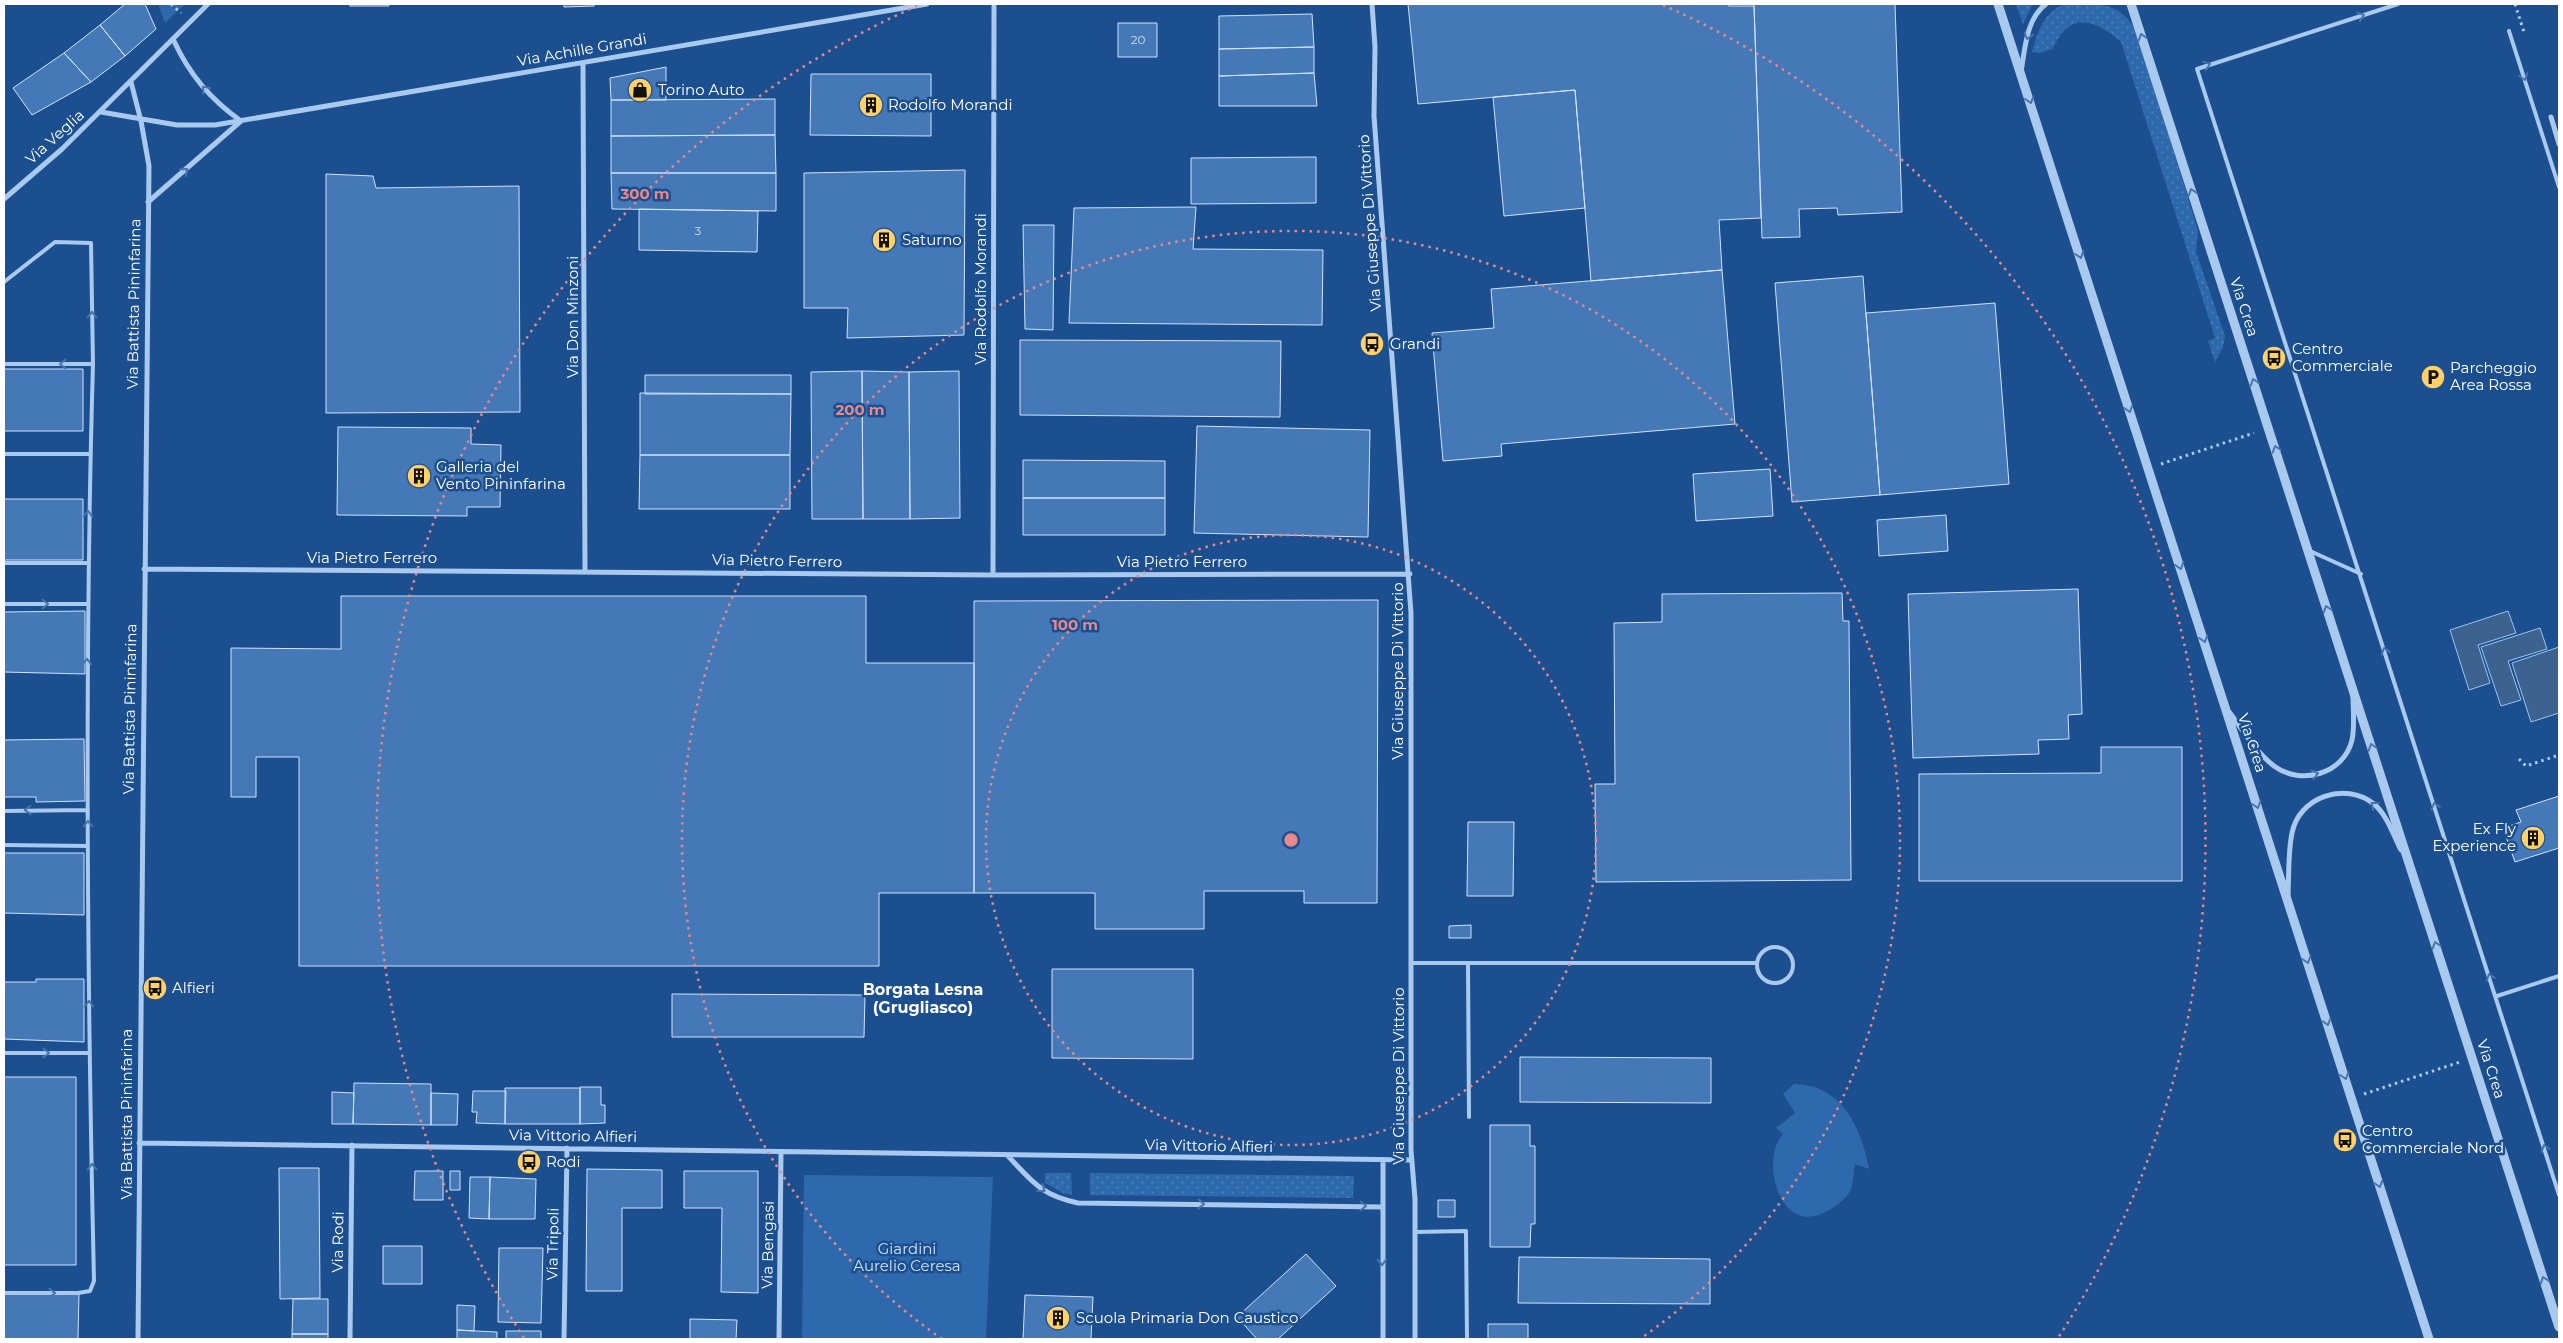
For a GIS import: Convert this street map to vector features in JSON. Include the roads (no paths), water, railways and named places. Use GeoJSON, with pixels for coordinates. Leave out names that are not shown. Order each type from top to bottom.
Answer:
{"type":"FeatureCollection","features":[{"type":"Feature","properties":{"kind":"street","name":"Via Veglia"},"geometry":{"type":"LineString","coordinates":[[4,199],[62,149],[208,4]]}},
{"type":"Feature","properties":{"kind":"street","name":"Via Achille Grandi"},"geometry":{"type":"LineString","coordinates":[[100,112],[141,120],[189,126],[241,121],[927,4]]}},
{"type":"Feature","properties":{"kind":"street","name":"Via Rodolfo Morandi"},"geometry":{"type":"LineString","coordinates":[[993,575],[994,4]]}},
{"type":"Feature","properties":{"kind":"street","name":"Via Giuseppe Di Vittorio"},"geometry":{"type":"LineString","coordinates":[[1372,4],[1375,47],[1374,116],[1410,574],[1412,1160],[1415,1232],[1415,1339]]}},
{"type":"Feature","properties":{"kind":"street","name":"Via Crea"},"geometry":{"type":"LineString","coordinates":[[1998,4],[2429,1339]]}},
{"type":"Feature","properties":{"kind":"street","name":"Via Crea"},"geometry":{"type":"LineString","coordinates":[[2021,74],[2026,38],[2041,8],[2046,4]]}},
{"type":"Feature","properties":{"kind":"street","name":"Via Crea"},"geometry":{"type":"LineString","coordinates":[[2125,4],[2136,20]]}},
{"type":"Feature","properties":{"kind":"street","name":"Via Crea"},"geometry":{"type":"LineString","coordinates":[[2132,4],[2559,1327]]}},
{"type":"Feature","properties":{"kind":"street"},"geometry":{"type":"LineString","coordinates":[[148,202],[241,121],[221,107],[204,90],[187,66],[173,39]]}},
{"type":"Feature","properties":{"kind":"street","name":"Via Don Minzoni"},"geometry":{"type":"LineString","coordinates":[[583,63],[585,572]]}},
{"type":"Feature","properties":{"kind":"street","name":"Via Battista Pininfarina"},"geometry":{"type":"LineString","coordinates":[[131,82],[141,120],[149,166],[138,1339]]}},
{"type":"Feature","properties":{"kind":"street"},"geometry":{"type":"LineString","coordinates":[[2550,117],[2559,144]]}},
{"type":"Feature","properties":{"kind":"street","name":"Via Pietro Ferrero"},"geometry":{"type":"LineString","coordinates":[[144,570],[993,575],[1410,574]]}},
{"type":"Feature","properties":{"kind":"street","name":"Via Crea"},"geometry":{"type":"LineString","coordinates":[[2226,709],[2262,756],[2276,767],[2300,777],[2313,776],[2327,771],[2346,753],[2352,740],[2353,689]]}},
{"type":"Feature","properties":{"kind":"street","name":"Via Crea"},"geometry":{"type":"LineString","coordinates":[[2288,900],[2292,833],[2298,818],[2307,806],[2318,798],[2332,794],[2361,796],[2382,811],[2414,877]]}},
{"type":"Feature","properties":{"kind":"street","name":"Via Vittorio Alfieri"},"geometry":{"type":"LineString","coordinates":[[139,1143],[1412,1160]]}},
{"type":"Feature","properties":{"kind":"street","name":"Via Rodi"},"geometry":{"type":"LineString","coordinates":[[350,1339],[352,1145]]}},
{"type":"Feature","properties":{"kind":"street","name":"Via Tripoli"},"geometry":{"type":"LineString","coordinates":[[564,1339],[568,1148]]}},
{"type":"Feature","properties":{"kind":"street","name":"Via Bengasi"},"geometry":{"type":"LineString","coordinates":[[779,1339],[781,1152]]}},
{"type":"Feature","properties":{"kind":"street"},"geometry":{"type":"LineString","coordinates":[[1007,1155],[1041,1190],[1056,1198],[1078,1202],[1382,1207]]}},
{"type":"Feature","properties":{"kind":"street","name":"Via Giuseppe Di Vittorio"},"geometry":{"type":"LineString","coordinates":[[1383,1160],[1383,1339]]}},
{"type":"Feature","properties":{"kind":"lane"},"geometry":{"type":"LineString","coordinates":[[2398,4],[2197,68],[2497,996],[2559,1195]]}},
{"type":"Feature","properties":{"kind":"lane"},"geometry":{"type":"LineString","coordinates":[[2509,31],[2559,187]]}},
{"type":"Feature","properties":{"kind":"lane"},"geometry":{"type":"LineString","coordinates":[[4,282],[55,242],[91,243],[93,364],[87,604],[89,1053],[94,1281],[90,1290],[78,1293],[4,1293]]}},
{"type":"Feature","properties":{"kind":"lane"},"geometry":{"type":"LineString","coordinates":[[4,364],[93,364]]}},
{"type":"Feature","properties":{"kind":"lane"},"geometry":{"type":"LineString","coordinates":[[4,454],[90,454]]}},
{"type":"Feature","properties":{"kind":"lane"},"geometry":{"type":"LineString","coordinates":[[2308,550],[2360,574]]}},
{"type":"Feature","properties":{"kind":"lane"},"geometry":{"type":"LineString","coordinates":[[4,563],[87,563]]}},
{"type":"Feature","properties":{"kind":"lane"},"geometry":{"type":"LineString","coordinates":[[4,604],[87,604]]}},
{"type":"Feature","properties":{"kind":"lane"},"geometry":{"type":"LineString","coordinates":[[4,811],[88,810]]}},
{"type":"Feature","properties":{"kind":"lane"},"geometry":{"type":"LineString","coordinates":[[4,845],[88,846]]}},
{"type":"Feature","properties":{"kind":"lane"},"geometry":{"type":"LineString","coordinates":[[1772,947],[1778,947],[1784,949],[1792,958],[1793,970],[1786,979],[1775,983],[1760,975],[1757,963],[1762,952],[1772,947]]}},
{"type":"Feature","properties":{"kind":"lane"},"geometry":{"type":"LineString","coordinates":[[1411,963],[1757,963]]}},
{"type":"Feature","properties":{"kind":"lane"},"geometry":{"type":"LineString","coordinates":[[1468,963],[1469,1117]]}},
{"type":"Feature","properties":{"kind":"lane"},"geometry":{"type":"LineString","coordinates":[[2497,996],[2559,976]]}},
{"type":"Feature","properties":{"kind":"lane"},"geometry":{"type":"LineString","coordinates":[[4,1053],[89,1053]]}},
{"type":"Feature","properties":{"kind":"lane"},"geometry":{"type":"LineString","coordinates":[[2553,1174],[2559,1172]]}},
{"type":"Feature","properties":{"kind":"lane"},"geometry":{"type":"LineString","coordinates":[[1415,1232],[1466,1231],[1467,1339]]}},
{"type":"Feature","properties":{"kind":"place","name":"Torino Auto"},"geometry":{"type":"Point","coordinates":[640,90]}},
{"type":"Feature","properties":{"kind":"place","name":"Rodolfo Morandi"},"geometry":{"type":"Point","coordinates":[871,105]}},
{"type":"Feature","properties":{"kind":"place","name":"Saturno"},"geometry":{"type":"Point","coordinates":[884,240]}},
{"type":"Feature","properties":{"kind":"place","name":"Grandi"},"geometry":{"type":"Point","coordinates":[1372,344]}},
{"type":"Feature","properties":{"kind":"place","name":"Centro Commerciale"},"geometry":{"type":"Point","coordinates":[2274,358]}},
{"type":"Feature","properties":{"kind":"place","name":"Parcheggio Area Rossa"},"geometry":{"type":"Point","coordinates":[2433,377]}},
{"type":"Feature","properties":{"kind":"place","name":"Galleria del Vento Pininfarina"},"geometry":{"type":"Point","coordinates":[419,476]}},
{"type":"Feature","properties":{"kind":"place","name":"Ex Fly Experience"},"geometry":{"type":"Point","coordinates":[2533,838]}},
{"type":"Feature","properties":{"kind":"place","name":"Alfieri"},"geometry":{"type":"Point","coordinates":[155,988]}},
{"type":"Feature","properties":{"kind":"place","name":"Centro Commerciale Nord"},"geometry":{"type":"Point","coordinates":[2345,1140]}},
{"type":"Feature","properties":{"kind":"place","name":"Rodi"},"geometry":{"type":"Point","coordinates":[529,1162]}},
{"type":"Feature","properties":{"kind":"place","name":"Scuola Primaria Don Caustico"},"geometry":{"type":"Point","coordinates":[1058,1318]}},
{"type":"Feature","properties":{"kind":"district","name":"Borgata Lesna (Grugliasco)"},"geometry":{"type":"Point","coordinates":[923,998]}},
{"type":"Feature","properties":{"kind":"park label","name":"Giardini Aurelio Ceresa"},"geometry":{"type":"Point","coordinates":[907,1258]}}]}
